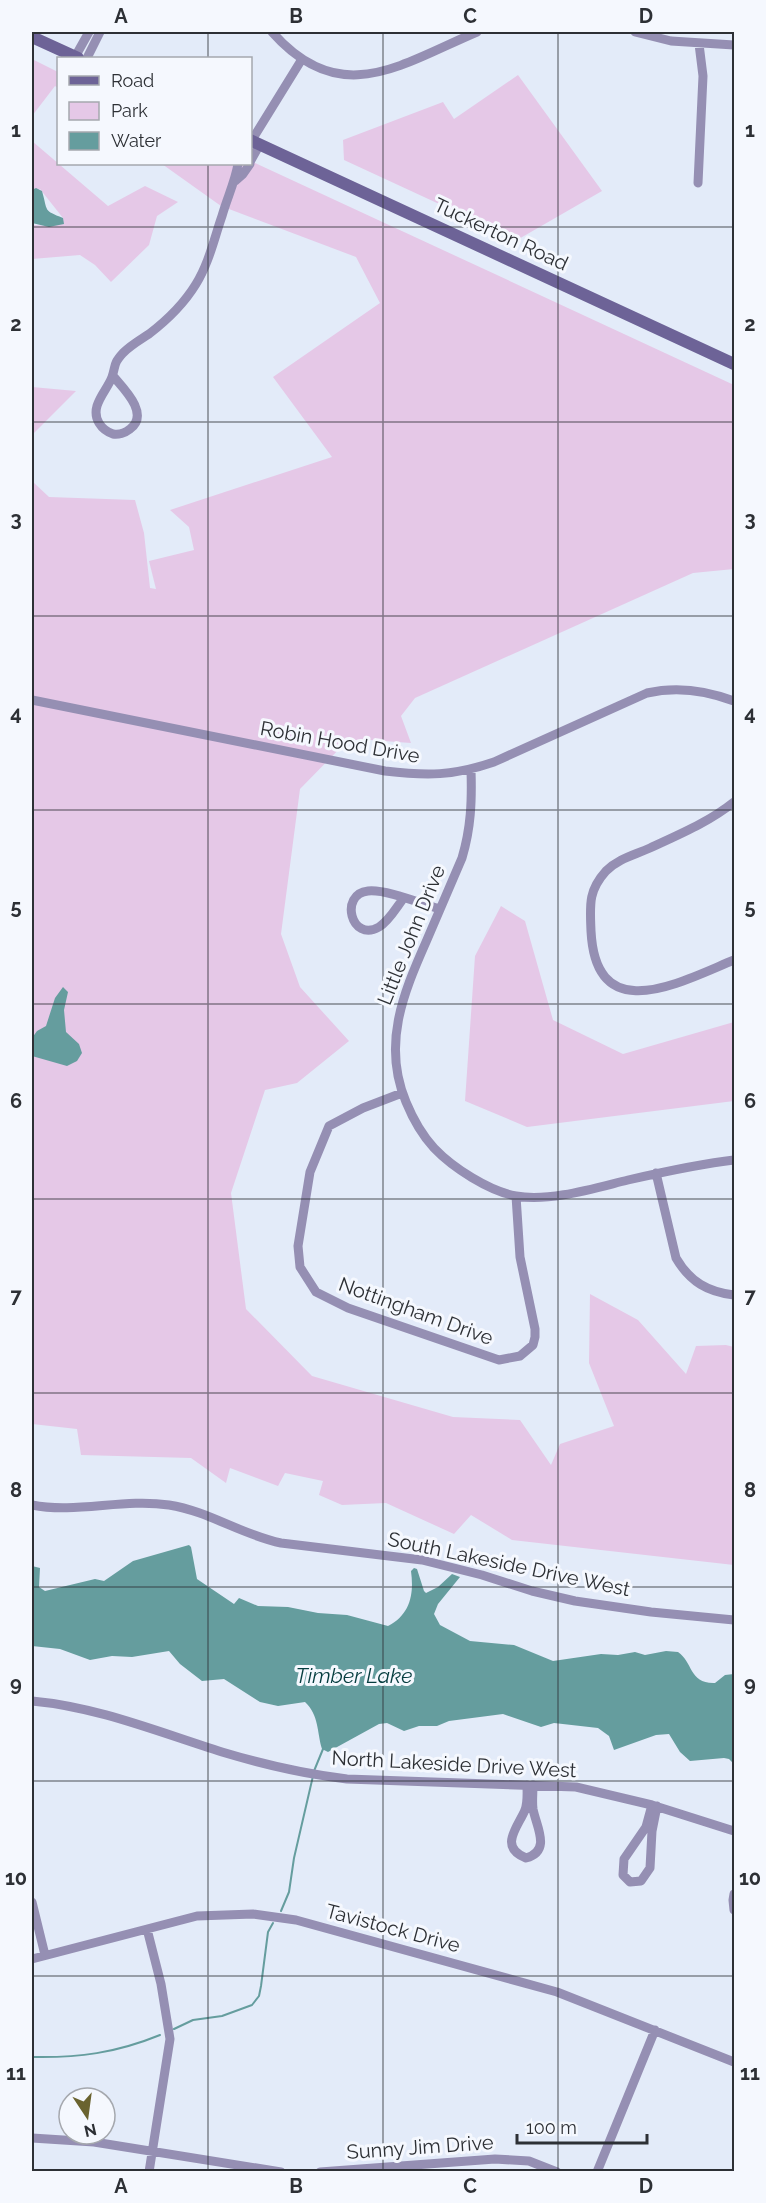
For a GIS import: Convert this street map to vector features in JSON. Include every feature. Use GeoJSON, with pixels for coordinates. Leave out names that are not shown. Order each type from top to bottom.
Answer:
{"type":"FeatureCollection","features":[{"type":"Feature","properties":{"kind":"main road"},"geometry":{"type":"LineString","coordinates":[[32,37],[78,57]]}},
{"type":"Feature","properties":{"kind":"main road","name":"Tuckerton Road"},"geometry":{"type":"LineString","coordinates":[[254,141],[735,364]]}},
{"type":"Feature","properties":{"kind":"street"},"geometry":{"type":"LineString","coordinates":[[80,57],[89,32]]}},
{"type":"Feature","properties":{"kind":"street"},"geometry":{"type":"LineString","coordinates":[[81,57],[100,32]]}},
{"type":"Feature","properties":{"kind":"street"},"geometry":{"type":"LineString","coordinates":[[272,32],[294,55],[331,71],[350,75],[408,64],[477,32]]}},
{"type":"Feature","properties":{"kind":"street"},"geometry":{"type":"LineString","coordinates":[[635,32],[671,41],[735,45]]}},
{"type":"Feature","properties":{"kind":"street"},"geometry":{"type":"LineString","coordinates":[[698,183],[703,76],[699,44]]}},
{"type":"Feature","properties":{"kind":"street"},"geometry":{"type":"LineString","coordinates":[[254,141],[302,59]]}},
{"type":"Feature","properties":{"kind":"street"},"geometry":{"type":"LineString","coordinates":[[113,376],[135,404],[138,412],[134,426],[127,432],[118,434],[111,434],[103,428],[97,420],[96,409],[99,399],[113,376],[113,367],[125,351],[165,320],[194,287],[208,259],[235,181],[238,165]]}},
{"type":"Feature","properties":{"kind":"street"},"geometry":{"type":"LineString","coordinates":[[235,181],[249,165]]}},
{"type":"Feature","properties":{"kind":"street","name":"Robin Hood Drive"},"geometry":{"type":"LineString","coordinates":[[32,700],[385,771],[432,776],[471,770],[503,758],[647,693],[674,688],[686,689],[735,701]]}},
{"type":"Feature","properties":{"kind":"street","name":"Little John Drive"},"geometry":{"type":"LineString","coordinates":[[471,770],[472,802],[468,837],[406,987],[396,1026],[395,1060],[402,1093],[419,1129],[441,1155],[474,1178],[516,1196],[562,1195],[656,1173],[735,1160]]}},
{"type":"Feature","properties":{"kind":"street"},"geometry":{"type":"LineString","coordinates":[[735,802],[700,825],[619,861],[600,879],[591,895],[590,905],[592,947],[595,957],[604,974],[619,987],[638,991],[663,988],[735,960]]}},
{"type":"Feature","properties":{"kind":"street"},"geometry":{"type":"LineString","coordinates":[[403,899],[381,926],[372,930],[357,927],[352,920],[352,903],[358,895],[365,891],[385,893],[440,909]]}},
{"type":"Feature","properties":{"kind":"street","name":"Nottingham Drive"},"geometry":{"type":"LineString","coordinates":[[402,1093],[363,1108],[329,1126],[310,1172],[298,1246],[300,1267],[316,1292],[348,1308],[499,1360],[520,1356],[532,1345],[535,1329],[520,1257],[516,1196]]}},
{"type":"Feature","properties":{"kind":"street"},"geometry":{"type":"LineString","coordinates":[[656,1173],[676,1258],[681,1267],[698,1284],[735,1296]]}},
{"type":"Feature","properties":{"kind":"street","name":"South Lakeside Drive West"},"geometry":{"type":"LineString","coordinates":[[32,1505],[63,1508],[140,1502],[169,1505],[198,1512],[270,1541],[422,1560],[575,1601],[651,1612],[735,1620]]}},
{"type":"Feature","properties":{"kind":"street","name":"North Lakeside Drive West"},"geometry":{"type":"LineString","coordinates":[[32,1701],[108,1714],[229,1754],[324,1776],[347,1779],[576,1787],[655,1805],[735,1831]]}},
{"type":"Feature","properties":{"kind":"street"},"geometry":{"type":"LineString","coordinates":[[530,1785],[541,1843],[535,1854],[526,1858],[516,1854],[511,1844],[513,1834],[526,1808],[530,1785]]}},
{"type":"Feature","properties":{"kind":"street"},"geometry":{"type":"LineString","coordinates":[[655,1805],[650,1868],[641,1881],[630,1882],[622,1875],[622,1864],[646,1827],[655,1805]]}},
{"type":"Feature","properties":{"kind":"street"},"geometry":{"type":"LineString","coordinates":[[735,1894],[733,1900],[735,1910]]}},
{"type":"Feature","properties":{"kind":"street"},"geometry":{"type":"LineString","coordinates":[[32,1902],[45,1955]]}},
{"type":"Feature","properties":{"kind":"street","name":"Tavistock Drive"},"geometry":{"type":"LineString","coordinates":[[32,1959],[184,1918],[211,1914],[253,1914],[296,1920],[544,1988],[735,2062]]}},
{"type":"Feature","properties":{"kind":"street"},"geometry":{"type":"LineString","coordinates":[[147,1929],[161,1983],[170,2039],[149,2172]]}},
{"type":"Feature","properties":{"kind":"street"},"geometry":{"type":"LineString","coordinates":[[597,2172],[655,2030]]}},
{"type":"Feature","properties":{"kind":"street"},"geometry":{"type":"LineString","coordinates":[[32,2138],[94,2142],[153,2150],[281,2172]]}},
{"type":"Feature","properties":{"kind":"street","name":"Sunny Jim Drive"},"geometry":{"type":"LineString","coordinates":[[320,2172],[495,2159],[529,2161],[557,2172]]}},
{"type":"Feature","properties":{"kind":"green space"},"geometry":{"type":"Polygon","coordinates":[[[32,59],[57,72],[57,87],[55,86],[32,116],[32,59]]]}},
{"type":"Feature","properties":{"kind":"green space"},"geometry":{"type":"Polygon","coordinates":[[[518,75],[602,191],[517,240],[344,160],[343,140],[443,102],[454,119],[518,75]]]}},
{"type":"Feature","properties":{"kind":"green space"},"geometry":{"type":"Polygon","coordinates":[[[32,141],[57,162],[57,165],[60,165],[108,206],[145,186],[178,202],[157,216],[149,245],[111,282],[95,265],[80,255],[32,259],[32,225],[54,226],[63,218],[40,189],[32,191],[32,141]]]}},
{"type":"Feature","properties":{"kind":"green space"},"geometry":{"type":"Polygon","coordinates":[[[252,161],[734,385],[734,569],[693,573],[415,698],[401,716],[411,743],[348,740],[300,789],[281,934],[300,987],[349,1041],[297,1083],[265,1090],[231,1193],[246,1309],[312,1376],[453,1417],[520,1420],[551,1465],[560,1444],[614,1426],[589,1363],[590,1294],[638,1320],[686,1374],[696,1346],[734,1347],[734,1565],[512,1540],[471,1515],[454,1534],[386,1503],[342,1505],[319,1495],[323,1481],[285,1473],[278,1486],[230,1468],[226,1483],[191,1458],[81,1455],[77,1429],[32,1424],[32,481],[49,497],[135,500],[144,533],[150,588],[156,589],[149,561],[194,550],[189,527],[170,510],[332,457],[273,377],[380,303],[356,257],[221,206],[163,165],[252,165],[252,161]]]}},
{"type":"Feature","properties":{"kind":"green space"},"geometry":{"type":"Polygon","coordinates":[[[32,387],[76,391],[32,435],[32,387]]]}},
{"type":"Feature","properties":{"kind":"green space"},"geometry":{"type":"Polygon","coordinates":[[[501,906],[525,921],[553,1020],[623,1054],[734,1022],[734,1101],[527,1127],[465,1101],[475,956],[501,906]]]}},
{"type":"Feature","properties":{"kind":"water"},"geometry":{"type":"Polygon","coordinates":[[[36,188],[42,191],[47,209],[63,218],[64,224],[49,227],[32,223],[32,190],[36,188]]]}},
{"type":"Feature","properties":{"kind":"water"},"geometry":{"type":"Polygon","coordinates":[[[63,987],[68,992],[64,1010],[66,1032],[79,1044],[82,1053],[77,1061],[67,1066],[32,1056],[32,1038],[37,1031],[46,1026],[55,998],[63,987]]]}},
{"type":"Feature","properties":{"kind":"water","name":"Timber Lake"},"geometry":{"type":"Polygon","coordinates":[[[189,1545],[197,1579],[234,1604],[239,1598],[258,1606],[288,1607],[318,1613],[347,1615],[388,1626],[396,1621],[406,1609],[411,1595],[411,1571],[414,1568],[417,1569],[426,1593],[438,1587],[452,1574],[460,1577],[438,1604],[434,1614],[440,1625],[470,1641],[514,1645],[553,1661],[601,1654],[618,1655],[635,1652],[645,1655],[666,1651],[678,1652],[700,1680],[715,1683],[725,1675],[734,1674],[734,1764],[724,1758],[690,1761],[680,1752],[669,1734],[656,1735],[614,1750],[609,1736],[598,1728],[554,1723],[541,1727],[503,1714],[449,1721],[437,1726],[419,1726],[404,1731],[387,1723],[379,1724],[328,1752],[322,1749],[313,1712],[305,1702],[278,1706],[260,1702],[224,1679],[202,1681],[180,1664],[169,1651],[90,1660],[60,1649],[32,1646],[32,1566],[40,1568],[39,1587],[45,1591],[95,1579],[104,1581],[133,1561],[189,1545]]]}},
{"type":"Feature","properties":{"kind":"waterway"},"geometry":{"type":"LineString","coordinates":[[314,1771],[323,1749]]}},
{"type":"Feature","properties":{"kind":"waterway"},"geometry":{"type":"LineString","coordinates":[[281,1911],[289,1892],[294,1858],[313,1776]]}},
{"type":"Feature","properties":{"kind":"waterway"},"geometry":{"type":"LineString","coordinates":[[174,2029],[193,2020],[222,2016],[252,2005],[259,1996],[268,1932],[273,1923]]}},
{"type":"Feature","properties":{"kind":"waterway"},"geometry":{"type":"LineString","coordinates":[[32,2057],[65,2057],[97,2053],[160,2035]]}}]}
